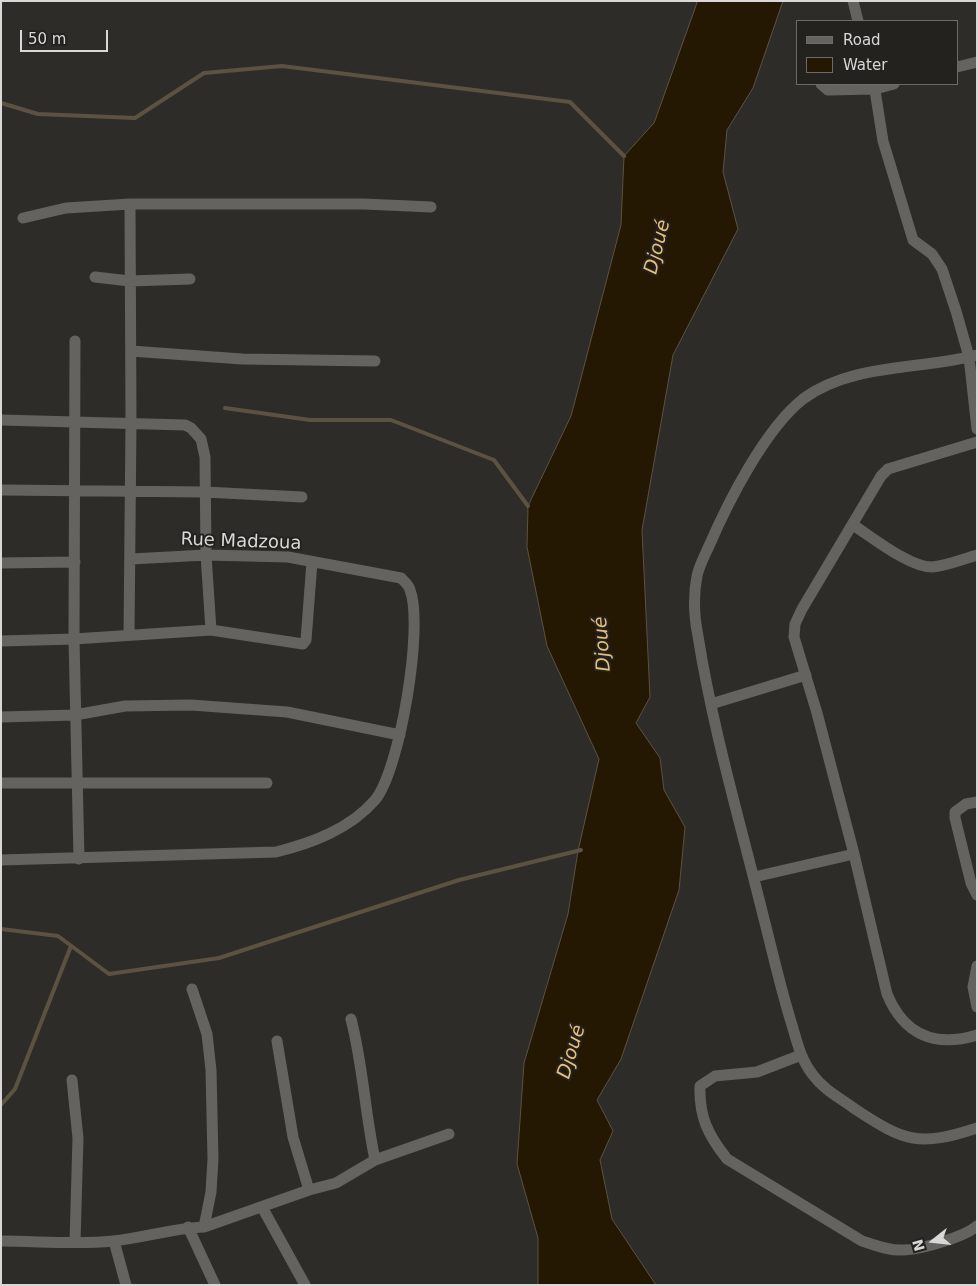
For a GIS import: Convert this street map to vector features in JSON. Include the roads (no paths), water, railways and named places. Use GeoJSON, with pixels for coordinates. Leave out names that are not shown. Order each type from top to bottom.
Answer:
{"type":"FeatureCollection","features":[{"type":"Feature","properties":{"kind":"street"},"geometry":{"type":"LineString","coordinates":[[853,1],[858,20]]}},
{"type":"Feature","properties":{"kind":"street"},"geometry":{"type":"LineString","coordinates":[[958,67],[977,62]]}},
{"type":"Feature","properties":{"kind":"street"},"geometry":{"type":"LineString","coordinates":[[822,85],[828,90],[874,86],[884,141],[913,240],[932,254],[942,268],[973,356],[977,428]]}},
{"type":"Feature","properties":{"kind":"street"},"geometry":{"type":"LineString","coordinates":[[129,635],[131,422],[130,204]]}},
{"type":"Feature","properties":{"kind":"street"},"geometry":{"type":"LineString","coordinates":[[23,218],[66,208],[130,204],[364,204],[431,207]]}},
{"type":"Feature","properties":{"kind":"street"},"geometry":{"type":"LineString","coordinates":[[95,277],[130,281],[190,278]]}},
{"type":"Feature","properties":{"kind":"street"},"geometry":{"type":"LineString","coordinates":[[75,341],[74,639],[79,859]]}},
{"type":"Feature","properties":{"kind":"street"},"geometry":{"type":"LineString","coordinates":[[131,352],[242,358],[375,361]]}},
{"type":"Feature","properties":{"kind":"street"},"geometry":{"type":"LineString","coordinates":[[973,356],[857,376],[827,386],[804,398],[784,417],[750,466],[717,526],[697,574],[694,601],[697,634],[711,704],[781,988],[801,1055],[811,1073],[825,1090],[882,1126],[906,1138],[926,1140],[949,1137],[977,1128]]}},
{"type":"Feature","properties":{"kind":"street"},"geometry":{"type":"LineString","coordinates":[[1,420],[131,422],[185,425],[191,428],[201,440],[205,457],[206,555],[211,630]]}},
{"type":"Feature","properties":{"kind":"street"},"geometry":{"type":"LineString","coordinates":[[977,442],[888,469],[881,476],[795,624],[796,651],[806,675],[854,854],[887,994],[898,1017],[920,1034],[942,1041],[957,1041],[977,1035]]}},
{"type":"Feature","properties":{"kind":"street"},"geometry":{"type":"LineString","coordinates":[[1,490],[205,492],[302,497]]}},
{"type":"Feature","properties":{"kind":"street"},"geometry":{"type":"LineString","coordinates":[[854,525],[895,552],[922,565],[932,566],[977,555]]}},
{"type":"Feature","properties":{"kind":"street","name":"Rue Madzoua"},"geometry":{"type":"LineString","coordinates":[[130,559],[206,555],[288,557],[401,578],[411,591],[413,635],[411,679],[400,735]]}},
{"type":"Feature","properties":{"kind":"street"},"geometry":{"type":"LineString","coordinates":[[1,563],[75,562]]}},
{"type":"Feature","properties":{"kind":"street"},"geometry":{"type":"LineString","coordinates":[[1,640],[74,639],[211,630],[303,644],[306,640],[312,562]]}},
{"type":"Feature","properties":{"kind":"street"},"geometry":{"type":"LineString","coordinates":[[711,704],[806,675]]}},
{"type":"Feature","properties":{"kind":"street"},"geometry":{"type":"LineString","coordinates":[[1,717],[75,715],[125,706],[191,705],[287,712],[400,735],[386,782],[376,799],[348,823],[304,845],[276,852],[251,854],[1,860]]}},
{"type":"Feature","properties":{"kind":"street"},"geometry":{"type":"LineString","coordinates":[[1,784],[267,783]]}},
{"type":"Feature","properties":{"kind":"street"},"geometry":{"type":"LineString","coordinates":[[977,802],[960,807],[955,812],[955,818],[971,883],[977,895]]}},
{"type":"Feature","properties":{"kind":"street"},"geometry":{"type":"LineString","coordinates":[[754,877],[854,854]]}},
{"type":"Feature","properties":{"kind":"street"},"geometry":{"type":"LineString","coordinates":[[977,966],[973,987],[977,1007]]}},
{"type":"Feature","properties":{"kind":"street"},"geometry":{"type":"LineString","coordinates":[[192,989],[207,1034],[211,1070],[213,1159],[211,1192],[204,1227]]}},
{"type":"Feature","properties":{"kind":"street"},"geometry":{"type":"LineString","coordinates":[[351,1019],[357,1042],[375,1160]]}},
{"type":"Feature","properties":{"kind":"street"},"geometry":{"type":"LineString","coordinates":[[277,1041],[293,1137],[309,1190]]}},
{"type":"Feature","properties":{"kind":"street"},"geometry":{"type":"LineString","coordinates":[[801,1055],[757,1072],[714,1076],[700,1086],[700,1107],[706,1125],[712,1140],[727,1159],[862,1241],[882,1248],[904,1250],[950,1238],[977,1226]]}},
{"type":"Feature","properties":{"kind":"street"},"geometry":{"type":"LineString","coordinates":[[72,1080],[78,1138],[75,1242]]}},
{"type":"Feature","properties":{"kind":"street"},"geometry":{"type":"LineString","coordinates":[[1,1241],[114,1241],[162,1234],[188,1227],[204,1227],[309,1190],[336,1183],[375,1160],[449,1134]]}},
{"type":"Feature","properties":{"kind":"street"},"geometry":{"type":"LineString","coordinates":[[262,1207],[305,1285]]}},
{"type":"Feature","properties":{"kind":"street"},"geometry":{"type":"LineString","coordinates":[[188,1227],[215,1285]]}},
{"type":"Feature","properties":{"kind":"street"},"geometry":{"type":"LineString","coordinates":[[114,1241],[126,1285]]}},
{"type":"Feature","properties":{"kind":"water","name":"Djoué"},"geometry":{"type":"Polygon","coordinates":[[[698,1],[783,1],[753,88],[727,130],[723,172],[738,229],[673,355],[642,530],[650,697],[636,723],[660,758],[664,790],[685,827],[679,890],[621,1059],[597,1100],[613,1131],[600,1160],[612,1219],[656,1285],[538,1285],[538,1238],[517,1164],[524,1063],[568,914],[578,851],[599,759],[547,646],[527,547],[528,506],[571,416],[621,225],[624,156],[654,123],[698,1]]]}},
{"type":"Feature","properties":{"kind":"waterway"},"geometry":{"type":"LineString","coordinates":[[1,103],[38,114],[135,118],[204,73],[282,66],[570,102],[624,156]]}},
{"type":"Feature","properties":{"kind":"waterway"},"geometry":{"type":"LineString","coordinates":[[225,408],[310,420],[391,420],[494,460],[528,506]]}},
{"type":"Feature","properties":{"kind":"waterway"},"geometry":{"type":"LineString","coordinates":[[1,929],[58,936],[109,974],[219,958],[459,880],[581,850]]}},
{"type":"Feature","properties":{"kind":"waterway"},"geometry":{"type":"LineString","coordinates":[[1,1105],[15,1089],[71,946]]}}]}
